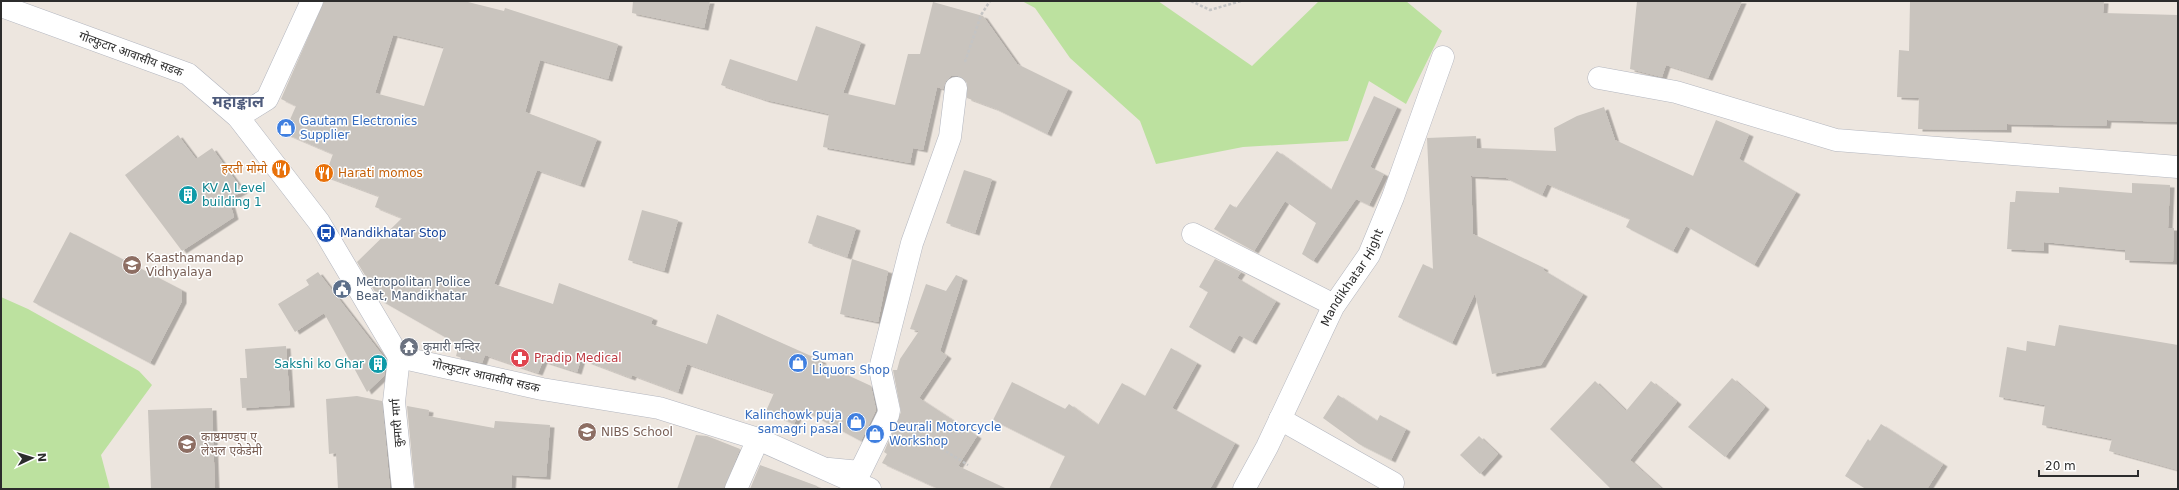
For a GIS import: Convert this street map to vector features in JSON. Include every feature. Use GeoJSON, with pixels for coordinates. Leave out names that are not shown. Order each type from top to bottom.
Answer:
{"type":"FeatureCollection","features":[{"type":"Feature","properties":{"kind":"street"},"geometry":{"type":"LineString","coordinates":[[238,117],[267,98],[312,1]]}},
{"type":"Feature","properties":{"kind":"street","name":"गोल्फुटार आवासीय सडक"},"geometry":{"type":"LineString","coordinates":[[1,6],[188,74],[238,117],[319,222],[399,357],[542,389],[659,408],[758,439],[870,489]]}},
{"type":"Feature","properties":{"kind":"street","name":"Mandikhatar Hight"},"geometry":{"type":"LineString","coordinates":[[1244,489],[1280,419],[1334,304],[1369,255],[1393,197],[1443,58]]}},
{"type":"Feature","properties":{"kind":"street"},"geometry":{"type":"LineString","coordinates":[[1599,78],[1676,92],[1836,140],[2178,166]]}},
{"type":"Feature","properties":{"kind":"street"},"geometry":{"type":"LineString","coordinates":[[826,469],[860,472],[888,415],[889,410],[880,369],[912,243],[950,137],[956,88]]}},
{"type":"Feature","properties":{"kind":"street"},"geometry":{"type":"LineString","coordinates":[[1193,234],[1334,304]]}},
{"type":"Feature","properties":{"kind":"street","name":"कुमारी मार्ग"},"geometry":{"type":"LineString","coordinates":[[399,357],[394,402],[403,489]]}},
{"type":"Feature","properties":{"kind":"street"},"geometry":{"type":"LineString","coordinates":[[1280,419],[1393,483]]}},
{"type":"Feature","properties":{"kind":"street"},"geometry":{"type":"LineString","coordinates":[[736,489],[758,439]]}},
{"type":"Feature","properties":{"kind":"path"},"geometry":{"type":"LineString","coordinates":[[956,88],[982,15],[990,1]]}},
{"type":"Feature","properties":{"kind":"path"},"geometry":{"type":"LineString","coordinates":[[1191,1],[1210,10],[1241,1]]}},
{"type":"Feature","properties":{"kind":"path"},"geometry":{"type":"LineString","coordinates":[[888,415],[968,464]]}},
{"type":"Feature","properties":{"kind":"green space"},"geometry":{"type":"Polygon","coordinates":[[[1022,1],[1158,1],[1252,66],[1319,1],[1406,1],[1442,31],[1406,104],[1369,81],[1348,141],[1243,147],[1156,164],[1140,121],[1070,58],[1035,8],[1022,1]]]}},
{"type":"Feature","properties":{"kind":"green space"},"geometry":{"type":"Polygon","coordinates":[[[1,297],[28,309],[139,371],[152,385],[101,455],[110,489],[1,489],[1,297]]]}},
{"type":"Feature","properties":{"kind":"building"},"geometry":{"type":"Polygon","coordinates":[[[324,1],[464,1],[504,11],[505,8],[618,44],[608,79],[540,60],[525,112],[597,139],[580,185],[537,170],[494,284],[553,304],[559,283],[653,318],[651,324],[707,344],[717,314],[822,361],[821,363],[871,386],[876,410],[861,441],[801,409],[794,424],[766,411],[774,393],[687,364],[678,392],[632,375],[631,378],[581,359],[577,372],[543,361],[538,373],[485,355],[482,363],[456,356],[459,345],[380,300],[357,262],[402,218],[375,207],[379,196],[325,176],[333,154],[284,133],[296,106],[281,99],[324,1]],[[393,35],[375,93],[424,106],[444,47],[393,35]]]}},
{"type":"Feature","properties":{"kind":"building"},"geometry":{"type":"Polygon","coordinates":[[[633,1],[710,1],[704,28],[632,13],[633,1]]]}},
{"type":"Feature","properties":{"kind":"building"},"geometry":{"type":"Polygon","coordinates":[[[1637,1],[1742,1],[1708,78],[1666,65],[1662,77],[1630,69],[1637,1]]]}},
{"type":"Feature","properties":{"kind":"building"},"geometry":{"type":"Polygon","coordinates":[[[1910,1],[2104,1],[2103,13],[2178,15],[2178,122],[2107,120],[2106,126],[2007,124],[2007,130],[1918,129],[1919,98],[1897,97],[1899,50],[1909,51],[1910,1]]]}},
{"type":"Feature","properties":{"kind":"building"},"geometry":{"type":"Polygon","coordinates":[[[933,2],[983,16],[1017,64],[1068,89],[1047,134],[994,108],[967,98],[967,83],[958,76],[951,76],[946,81],[943,89],[937,87],[923,150],[913,148],[910,163],[823,147],[829,114],[766,100],[721,85],[730,59],[797,81],[816,26],[861,42],[843,93],[895,105],[908,54],[920,54],[933,2]]]}},
{"type":"Feature","properties":{"kind":"building"},"geometry":{"type":"Polygon","coordinates":[[[1374,96],[1397,107],[1370,167],[1384,174],[1369,205],[1356,199],[1313,261],[1302,254],[1316,223],[1285,201],[1254,251],[1214,229],[1230,204],[1236,208],[1277,151],[1331,190],[1374,96]]]}},
{"type":"Feature","properties":{"kind":"building"},"geometry":{"type":"Polygon","coordinates":[[[1604,107],[1615,140],[1693,176],[1716,120],[1749,134],[1739,159],[1796,192],[1754,265],[1686,226],[1673,251],[1626,227],[1630,219],[1547,184],[1542,195],[1506,178],[1471,176],[1473,234],[1544,268],[1543,270],[1583,294],[1541,365],[1492,374],[1475,293],[1452,343],[1398,317],[1423,264],[1433,269],[1427,138],[1476,136],[1477,148],[1556,151],[1554,128],[1577,116],[1604,107]]]}},
{"type":"Feature","properties":{"kind":"building","name":"KV A Level building 1"},"geometry":{"type":"Polygon","coordinates":[[[178,135],[196,159],[212,148],[243,191],[229,199],[234,217],[182,251],[125,175],[178,135]]]}},
{"type":"Feature","properties":{"kind":"building"},"geometry":{"type":"Polygon","coordinates":[[[964,170],[992,179],[975,233],[946,223],[964,170]]]}},
{"type":"Feature","properties":{"kind":"building"},"geometry":{"type":"Polygon","coordinates":[[[2132,183],[2170,185],[2168,228],[2174,228],[2173,262],[2125,260],[2125,250],[2044,242],[2044,251],[2007,249],[2010,202],[2015,202],[2016,191],[2059,193],[2059,187],[2132,193],[2132,183]]]}},
{"type":"Feature","properties":{"kind":"building"},"geometry":{"type":"Polygon","coordinates":[[[642,210],[678,220],[664,271],[628,260],[642,210]]]}},
{"type":"Feature","properties":{"kind":"building"},"geometry":{"type":"Polygon","coordinates":[[[817,215],[856,228],[847,257],[808,243],[817,215]]]}},
{"type":"Feature","properties":{"kind":"building"},"geometry":{"type":"Polygon","coordinates":[[[70,232],[182,290],[182,301],[150,363],[33,302],[70,232]]]}},
{"type":"Feature","properties":{"kind":"building"},"geometry":{"type":"Polygon","coordinates":[[[852,259],[888,271],[878,322],[840,314],[852,259]]]}},
{"type":"Feature","properties":{"kind":"building"},"geometry":{"type":"Polygon","coordinates":[[[1215,259],[1241,272],[1237,278],[1276,301],[1252,342],[1239,335],[1230,351],[1189,327],[1208,292],[1199,287],[1215,259]]]}},
{"type":"Feature","properties":{"kind":"building"},"geometry":{"type":"Polygon","coordinates":[[[318,272],[386,360],[384,376],[367,392],[324,313],[295,332],[278,304],[309,285],[306,280],[318,272]]]}},
{"type":"Feature","properties":{"kind":"building"},"geometry":{"type":"Polygon","coordinates":[[[956,275],[963,278],[940,351],[947,356],[919,398],[977,436],[958,466],[1007,489],[939,489],[882,463],[887,454],[884,452],[901,412],[893,370],[897,370],[900,359],[919,331],[910,329],[926,284],[946,291],[956,275]]]}},
{"type":"Feature","properties":{"kind":"building"},"geometry":{"type":"Polygon","coordinates":[[[2059,325],[2178,345],[2178,470],[2109,451],[2112,439],[2042,425],[2045,405],[1999,397],[2007,347],[2026,351],[2027,341],[2055,346],[2059,325]]]}},
{"type":"Feature","properties":{"kind":"building"},"geometry":{"type":"Polygon","coordinates":[[[286,346],[290,405],[242,408],[240,378],[247,378],[245,349],[286,346]]]}},
{"type":"Feature","properties":{"kind":"building"},"geometry":{"type":"Polygon","coordinates":[[[1171,348],[1197,363],[1172,408],[1235,443],[1210,489],[1049,489],[1065,456],[993,420],[1012,382],[1065,409],[1069,404],[1098,425],[1122,383],[1145,396],[1171,348]]]}},
{"type":"Feature","properties":{"kind":"building"},"geometry":{"type":"Polygon","coordinates":[[[1732,378],[1765,407],[1725,457],[1688,427],[1732,378]]]}},
{"type":"Feature","properties":{"kind":"building"},"geometry":{"type":"Polygon","coordinates":[[[1595,381],[1626,411],[1651,381],[1677,402],[1630,460],[1662,489],[1611,489],[1550,429],[1595,381]]]}},
{"type":"Feature","properties":{"kind":"building"},"geometry":{"type":"Polygon","coordinates":[[[1338,395],[1377,421],[1380,415],[1406,429],[1391,460],[1359,444],[1323,418],[1338,395]]]}},
{"type":"Feature","properties":{"kind":"building"},"geometry":{"type":"Polygon","coordinates":[[[357,396],[382,401],[390,489],[338,489],[336,453],[329,454],[326,399],[357,396]]]}},
{"type":"Feature","properties":{"kind":"building"},"geometry":{"type":"Polygon","coordinates":[[[407,406],[429,410],[428,416],[494,428],[495,421],[550,425],[546,477],[512,475],[511,489],[415,489],[407,406]]]}},
{"type":"Feature","properties":{"kind":"building"},"geometry":{"type":"Polygon","coordinates":[[[212,408],[215,489],[151,489],[148,410],[212,408]]]}},
{"type":"Feature","properties":{"kind":"building"},"geometry":{"type":"Polygon","coordinates":[[[1881,424],[1943,464],[1927,489],[1866,489],[1845,476],[1868,439],[1870,441],[1881,424]]]}},
{"type":"Feature","properties":{"kind":"building"},"geometry":{"type":"Polygon","coordinates":[[[696,435],[707,436],[740,449],[724,489],[677,489],[696,435]]]}},
{"type":"Feature","properties":{"kind":"building"},"geometry":{"type":"Polygon","coordinates":[[[1479,436],[1498,454],[1480,474],[1460,455],[1479,436]]]}},
{"type":"Feature","properties":{"kind":"building"},"geometry":{"type":"Polygon","coordinates":[[[760,465],[817,486],[817,489],[750,489],[760,465]]]}},
{"type":"Feature","properties":{"kind":"place","name":"Gautam Electronics Supplier"},"geometry":{"type":"Point","coordinates":[286,128]}},
{"type":"Feature","properties":{"kind":"place","name":"हरती मोमो"},"geometry":{"type":"Point","coordinates":[281,169]}},
{"type":"Feature","properties":{"kind":"place","name":"Harati momos"},"geometry":{"type":"Point","coordinates":[324,173]}},
{"type":"Feature","properties":{"kind":"place","name":"KV A Level building 1"},"geometry":{"type":"Point","coordinates":[188,195]}},
{"type":"Feature","properties":{"kind":"place","name":"Mandikhatar Stop"},"geometry":{"type":"Point","coordinates":[326,233]}},
{"type":"Feature","properties":{"kind":"place","name":"Kaasthamandap Vidhyalaya"},"geometry":{"type":"Point","coordinates":[132,265]}},
{"type":"Feature","properties":{"kind":"place","name":"Metropolitan Police Beat, Mandikhatar"},"geometry":{"type":"Point","coordinates":[342,289]}},
{"type":"Feature","properties":{"kind":"place","name":"कुमारी मन्दिर"},"geometry":{"type":"Point","coordinates":[409,347]}},
{"type":"Feature","properties":{"kind":"place","name":"Pradip Medical"},"geometry":{"type":"Point","coordinates":[520,358]}},
{"type":"Feature","properties":{"kind":"place","name":"Suman Liquors Shop"},"geometry":{"type":"Point","coordinates":[798,363]}},
{"type":"Feature","properties":{"kind":"place","name":"Sakshi ko Ghar"},"geometry":{"type":"Point","coordinates":[378,364]}},
{"type":"Feature","properties":{"kind":"place","name":"Kalinchowk puja samagri pasal"},"geometry":{"type":"Point","coordinates":[856,422]}},
{"type":"Feature","properties":{"kind":"place","name":"NIBS School"},"geometry":{"type":"Point","coordinates":[587,432]}},
{"type":"Feature","properties":{"kind":"place","name":"Deurali Motorcycle Workshop"},"geometry":{"type":"Point","coordinates":[875,434]}},
{"type":"Feature","properties":{"kind":"place","name":"काष्ठमण्डप ए लेभल एकेडेमी"},"geometry":{"type":"Point","coordinates":[187,444]}},
{"type":"Feature","properties":{"kind":"district","name":"महाङ्काल"},"geometry":{"type":"Point","coordinates":[238,101]}}]}
